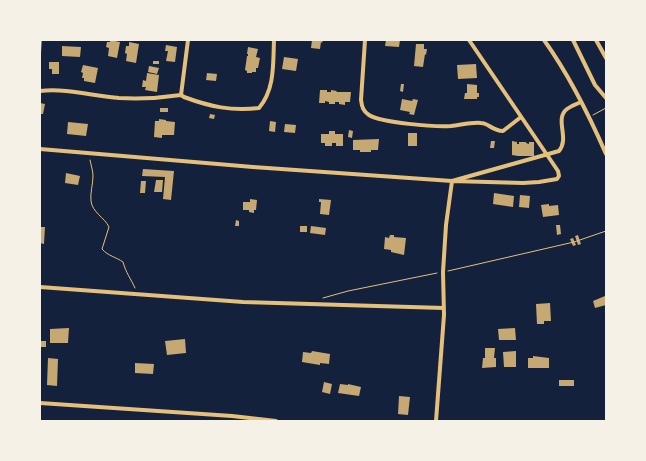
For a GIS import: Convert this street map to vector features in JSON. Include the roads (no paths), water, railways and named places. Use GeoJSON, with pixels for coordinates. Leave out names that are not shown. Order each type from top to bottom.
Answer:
{"type":"FeatureCollection","features":[{"type":"Feature","properties":{"kind":"street"},"geometry":{"type":"LineString","coordinates":[[181,95],[188,40]]}},
{"type":"Feature","properties":{"kind":"street"},"geometry":{"type":"LineString","coordinates":[[40,91],[55,89],[120,98],[169,97],[181,95],[208,106],[242,110],[259,108],[270,92],[274,40]]}},
{"type":"Feature","properties":{"kind":"street"},"geometry":{"type":"LineString","coordinates":[[365,40],[361,100],[363,109],[370,116],[415,125],[451,126],[483,122],[496,131],[503,131],[521,117]]}},
{"type":"Feature","properties":{"kind":"street"},"geometry":{"type":"LineString","coordinates":[[40,149],[238,166],[452,180],[539,182],[557,179],[559,176],[558,171],[469,40]]}},
{"type":"Feature","properties":{"kind":"street"},"geometry":{"type":"LineString","coordinates":[[544,40],[554,54],[581,102],[606,154]]}},
{"type":"Feature","properties":{"kind":"street"},"geometry":{"type":"LineString","coordinates":[[573,40],[596,84],[606,98]]}},
{"type":"Feature","properties":{"kind":"street"},"geometry":{"type":"LineString","coordinates":[[596,40],[606,58]]}},
{"type":"Feature","properties":{"kind":"street"},"geometry":{"type":"LineString","coordinates":[[452,180],[558,151],[562,147],[564,136],[561,127],[564,111],[581,102]]}},
{"type":"Feature","properties":{"kind":"street"},"geometry":{"type":"LineString","coordinates":[[436,421],[444,308],[443,272],[446,225],[452,180]]}},
{"type":"Feature","properties":{"kind":"street"},"geometry":{"type":"LineString","coordinates":[[40,286],[243,302],[444,308]]}},
{"type":"Feature","properties":{"kind":"street"},"geometry":{"type":"LineString","coordinates":[[40,403],[276,421]]}}]}
